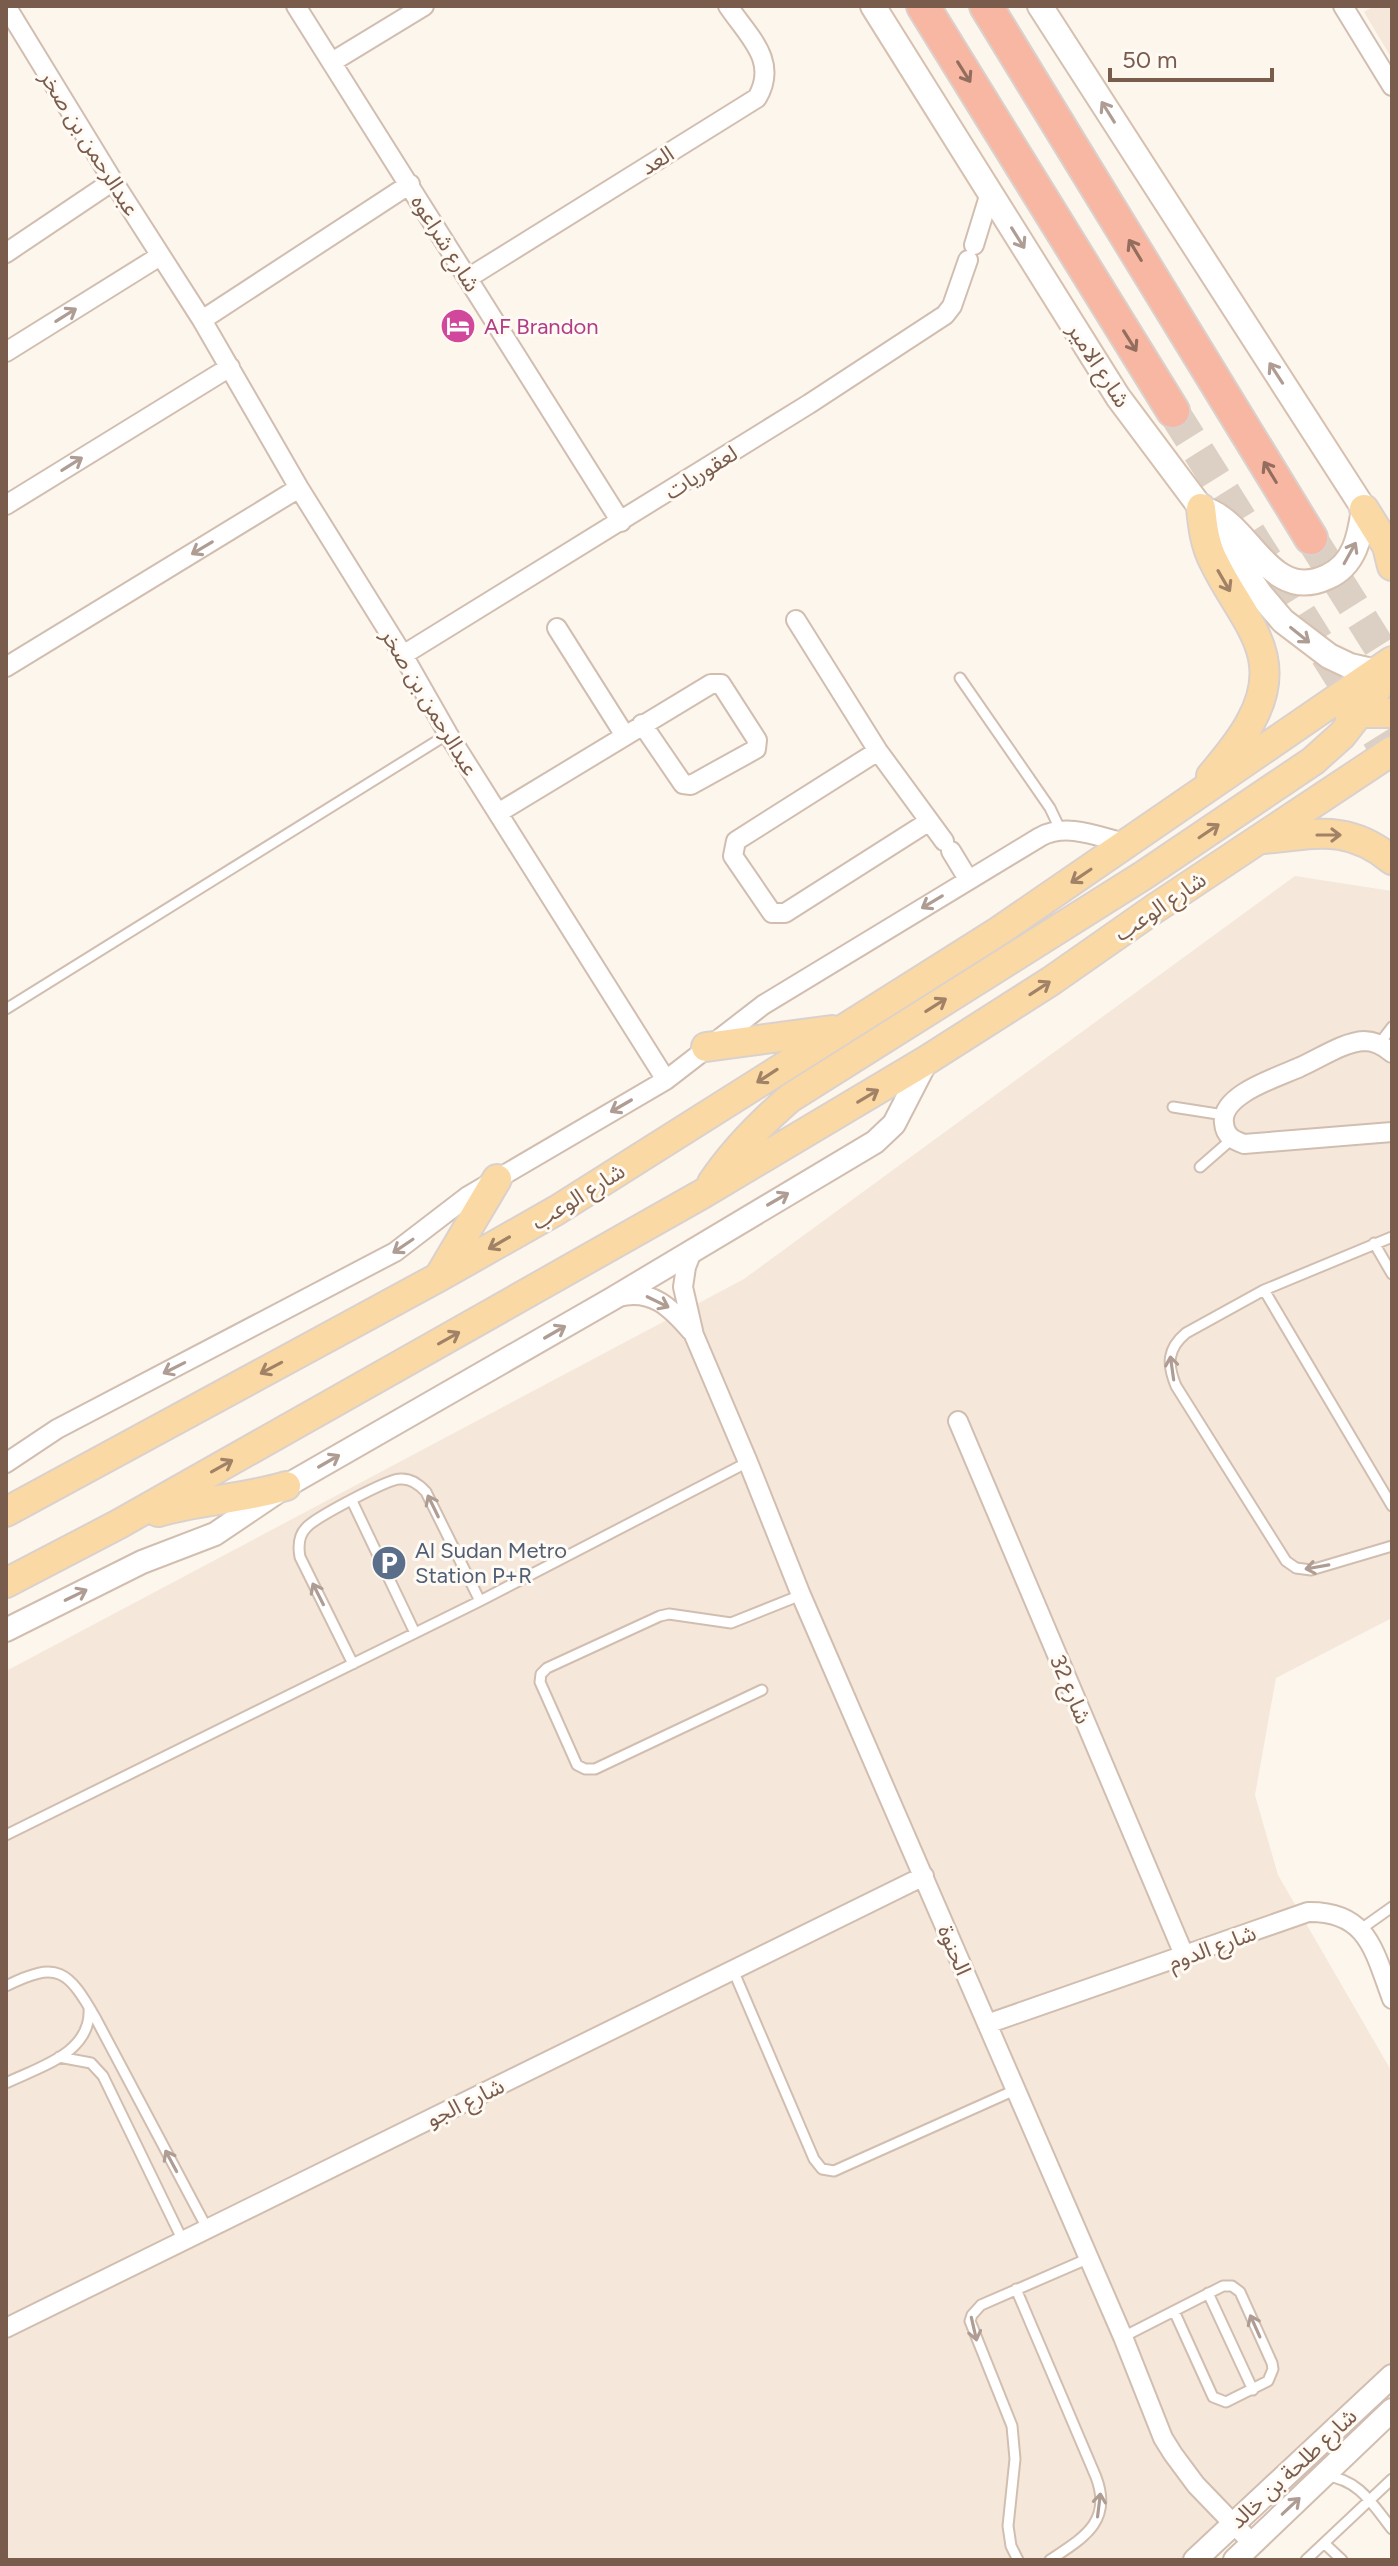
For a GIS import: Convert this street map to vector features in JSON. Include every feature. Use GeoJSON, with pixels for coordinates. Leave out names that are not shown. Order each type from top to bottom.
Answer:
{"type":"FeatureCollection","features":[{"type":"Feature","properties":{"kind":"highway","name":"شارع الامير"},"geometry":{"type":"LineString","coordinates":[[923,6],[1173,411]]}},
{"type":"Feature","properties":{"kind":"highway"},"geometry":{"type":"LineString","coordinates":[[986,6],[1311,538]]}},
{"type":"Feature","properties":{"kind":"main road","name":"شارع الامير"},"geometry":{"type":"LineString","coordinates":[[873,6],[1118,397],[1201,508],[1260,594],[1283,621],[1329,656],[1350,666],[1388,666]]}},
{"type":"Feature","properties":{"kind":"main road"},"geometry":{"type":"LineString","coordinates":[[1040,6],[1364,509],[1387,546],[1392,566]]}},
{"type":"Feature","properties":{"kind":"main road"},"geometry":{"type":"LineString","coordinates":[[1201,508],[1227,521],[1275,573],[1305,583],[1335,573],[1347,562],[1355,548],[1364,509]]}},
{"type":"Feature","properties":{"kind":"main road"},"geometry":{"type":"LineString","coordinates":[[1191,800],[1252,721],[1265,679],[1265,657],[1257,638],[1207,547],[1201,508]]}},
{"type":"Feature","properties":{"kind":"main road"},"geometry":{"type":"LineString","coordinates":[[1364,509],[1392,535]]}},
{"type":"Feature","properties":{"kind":"main road"},"geometry":{"type":"LineString","coordinates":[[704,1193],[757,1126],[790,1098],[1144,875],[1320,756],[1361,711],[1388,666]]}},
{"type":"Feature","properties":{"kind":"main road","name":"شارع الوعب"},"geometry":{"type":"LineString","coordinates":[[6,1512],[557,1210],[999,931],[1388,666]]}},
{"type":"Feature","properties":{"kind":"main road"},"geometry":{"type":"LineString","coordinates":[[1284,736],[1315,721],[1361,711],[1392,713]]}},
{"type":"Feature","properties":{"kind":"main road","name":"شارع الوعب"},"geometry":{"type":"LineString","coordinates":[[6,1583],[119,1524],[704,1193],[927,1060],[1051,981],[1392,751]]}},
{"type":"Feature","properties":{"kind":"main road"},"geometry":{"type":"LineString","coordinates":[[1259,839],[1341,834],[1355,837],[1392,860]]}},
{"type":"Feature","properties":{"kind":"main road"},"geometry":{"type":"LineString","coordinates":[[706,1047],[840,1029]]}},
{"type":"Feature","properties":{"kind":"main road"},"geometry":{"type":"LineString","coordinates":[[439,1277],[497,1179]]}},
{"type":"Feature","properties":{"kind":"main road"},"geometry":{"type":"LineString","coordinates":[[119,1524],[172,1508],[286,1486]]}},
{"type":"Feature","properties":{"kind":"street","name":"عبدالرحمن بن صخر"},"geometry":{"type":"LineString","coordinates":[[6,6],[12,29],[202,320],[299,488],[403,655],[448,734],[666,1080]]}},
{"type":"Feature","properties":{"kind":"street","name":"شارع شراعوه"},"geometry":{"type":"LineString","coordinates":[[296,6],[621,522]]}},
{"type":"Feature","properties":{"kind":"street"},"geometry":{"type":"LineString","coordinates":[[332,62],[424,6]]}},
{"type":"Feature","properties":{"kind":"street","name":"العد"},"geometry":{"type":"LineString","coordinates":[[468,278],[757,98],[765,79],[765,61],[728,6]]}},
{"type":"Feature","properties":{"kind":"street"},"geometry":{"type":"LineString","coordinates":[[1343,6],[1392,86]]}},
{"type":"Feature","properties":{"kind":"street"},"geometry":{"type":"LineString","coordinates":[[6,253],[113,181]]}},
{"type":"Feature","properties":{"kind":"street"},"geometry":{"type":"LineString","coordinates":[[202,320],[410,184]]}},
{"type":"Feature","properties":{"kind":"street","name":"لعقوريات"},"geometry":{"type":"LineString","coordinates":[[403,655],[621,522],[945,315],[952,306],[990,193]]}},
{"type":"Feature","properties":{"kind":"street"},"geometry":{"type":"LineString","coordinates":[[6,352],[160,256]]}},
{"type":"Feature","properties":{"kind":"street"},"geometry":{"type":"LineString","coordinates":[[6,505],[230,367]]}},
{"type":"Feature","properties":{"kind":"street"},"geometry":{"type":"LineString","coordinates":[[6,667],[299,488]]}},
{"type":"Feature","properties":{"kind":"street"},"geometry":{"type":"LineString","coordinates":[[796,620],[878,751],[968,879]]}},
{"type":"Feature","properties":{"kind":"street"},"geometry":{"type":"LineString","coordinates":[[557,628],[624,734]]}},
{"type":"Feature","properties":{"kind":"street"},"geometry":{"type":"LineString","coordinates":[[498,813],[624,734],[711,684],[721,684],[757,740],[756,749],[691,785],[683,784],[642,724]]}},
{"type":"Feature","properties":{"kind":"street"},"geometry":{"type":"LineString","coordinates":[[878,751],[736,841],[733,856],[772,913],[785,913],[928,822]]}},
{"type":"Feature","properties":{"kind":"street"},"geometry":{"type":"LineString","coordinates":[[6,1463],[66,1424],[395,1252],[468,1196],[666,1080],[763,1005],[1051,831],[1060,829],[1128,844]]}},
{"type":"Feature","properties":{"kind":"street"},"geometry":{"type":"LineString","coordinates":[[1386,1049],[1360,1041],[1235,1098],[1224,1115],[1226,1132],[1232,1139],[1244,1144],[1392,1132]]}},
{"type":"Feature","properties":{"kind":"street"},"geometry":{"type":"LineString","coordinates":[[6,1630],[142,1562],[215,1534],[286,1486],[612,1299],[875,1142],[894,1124],[927,1060]]}},
{"type":"Feature","properties":{"kind":"street","name":"الحنوة"},"geometry":{"type":"LineString","coordinates":[[693,1249],[683,1287],[694,1335],[801,1595],[1123,2337],[1163,2438],[1196,2485],[1252,2543]]}},
{"type":"Feature","properties":{"kind":"street","name":"الحنوة"},"geometry":{"type":"LineString","coordinates":[[612,1299],[627,1295],[658,1300],[671,1308],[694,1335]]}},
{"type":"Feature","properties":{"kind":"street","name":"شارع 32"},"geometry":{"type":"LineString","coordinates":[[958,1421],[1185,1957]]}},
{"type":"Feature","properties":{"kind":"street","name":"شارع الجو"},"geometry":{"type":"LineString","coordinates":[[6,2328],[924,1876]]}},
{"type":"Feature","properties":{"kind":"street","name":"شارع الدوم"},"geometry":{"type":"LineString","coordinates":[[987,2024],[1308,1912],[1328,1911],[1346,1918],[1361,1929]]}},
{"type":"Feature","properties":{"kind":"street"},"geometry":{"type":"LineString","coordinates":[[1361,1929],[1372,1945],[1392,1999]]}},
{"type":"Feature","properties":{"kind":"street","name":"شارع طلحة بن خالد"},"geometry":{"type":"LineString","coordinates":[[1195,2560],[1392,2376]]}},
{"type":"Feature","properties":{"kind":"street","name":"شارع طلحة بن خالد"},"geometry":{"type":"LineString","coordinates":[[1235,2560],[1392,2410]]}},
{"type":"Feature","properties":{"kind":"lane"},"geometry":{"type":"LineString","coordinates":[[960,678],[1050,808],[1060,829]]}},
{"type":"Feature","properties":{"kind":"lane"},"geometry":{"type":"LineString","coordinates":[[6,1009],[448,734]]}},
{"type":"Feature","properties":{"kind":"lane"},"geometry":{"type":"LineString","coordinates":[[1386,1049],[1392,1027]]}},
{"type":"Feature","properties":{"kind":"lane"},"geometry":{"type":"LineString","coordinates":[[1173,1107],[1224,1115]]}},
{"type":"Feature","properties":{"kind":"lane"},"geometry":{"type":"LineString","coordinates":[[1200,1167],[1232,1139]]}},
{"type":"Feature","properties":{"kind":"lane"},"geometry":{"type":"LineString","coordinates":[[1392,1237],[1264,1290],[1186,1333],[1174,1343],[1169,1357],[1169,1371],[1176,1386],[1286,1561],[1296,1568],[1311,1570],[1392,1546]]}},
{"type":"Feature","properties":{"kind":"lane"},"geometry":{"type":"LineString","coordinates":[[1374,1243],[1392,1274]]}},
{"type":"Feature","properties":{"kind":"lane"},"geometry":{"type":"LineString","coordinates":[[1264,1290],[1392,1506]]}},
{"type":"Feature","properties":{"kind":"lane"},"geometry":{"type":"LineString","coordinates":[[6,1835],[480,1601],[748,1462]]}},
{"type":"Feature","properties":{"kind":"lane"},"geometry":{"type":"LineString","coordinates":[[353,1664],[300,1557],[298,1547],[304,1529],[311,1523],[394,1480],[403,1478],[420,1485],[426,1492],[480,1601]]}},
{"type":"Feature","properties":{"kind":"lane"},"geometry":{"type":"LineString","coordinates":[[352,1501],[415,1633]]}},
{"type":"Feature","properties":{"kind":"lane"},"geometry":{"type":"LineString","coordinates":[[762,1690],[595,1769],[585,1769],[577,1765],[540,1682],[541,1674],[547,1668],[660,1616],[669,1614],[731,1623],[801,1595]]}},
{"type":"Feature","properties":{"kind":"lane"},"geometry":{"type":"LineString","coordinates":[[1361,1929],[1392,1907]]}},
{"type":"Feature","properties":{"kind":"lane"},"geometry":{"type":"LineString","coordinates":[[733,1970],[814,2159],[822,2169],[834,2171],[1015,2090]]}},
{"type":"Feature","properties":{"kind":"lane"},"geometry":{"type":"LineString","coordinates":[[6,1986],[31,1974],[49,1971],[66,1978],[89,2007],[208,2230]]}},
{"type":"Feature","properties":{"kind":"lane"},"geometry":{"type":"LineString","coordinates":[[6,2083],[59,2057],[83,2038],[90,2018],[89,2007]]}},
{"type":"Feature","properties":{"kind":"lane"},"geometry":{"type":"LineString","coordinates":[[59,2057],[91,2063],[103,2076],[183,2241]]}},
{"type":"Feature","properties":{"kind":"lane"},"geometry":{"type":"LineString","coordinates":[[1018,2560],[1011,2546],[1008,2526],[1015,2459],[1012,2426],[970,2321],[981,2305],[1087,2259]]}},
{"type":"Feature","properties":{"kind":"lane"},"geometry":{"type":"LineString","coordinates":[[1123,2337],[1208,2293],[1227,2285],[1237,2288],[1273,2369],[1268,2381],[1226,2402],[1213,2397],[1174,2311]]}},
{"type":"Feature","properties":{"kind":"lane"},"geometry":{"type":"LineString","coordinates":[[1016,2289],[1101,2495],[1099,2513],[1091,2530],[1050,2560]]}},
{"type":"Feature","properties":{"kind":"lane"},"geometry":{"type":"LineString","coordinates":[[1208,2293],[1253,2390]]}},
{"type":"Feature","properties":{"kind":"lane"},"geometry":{"type":"LineString","coordinates":[[1324,2475],[1350,2481],[1370,2500],[1392,2529]]}},
{"type":"Feature","properties":{"kind":"lane"},"geometry":{"type":"LineString","coordinates":[[1306,2560],[1392,2479]]}},
{"type":"Feature","properties":{"kind":"lane"},"geometry":{"type":"LineString","coordinates":[[1324,2543],[1342,2560]]}},
{"type":"Feature","properties":{"kind":"shaded area"},"geometry":{"type":"Polygon","coordinates":[[[1374,6],[1392,6],[1392,59],[1364,12],[1374,6]]]}},
{"type":"Feature","properties":{"kind":"shaded area"},"geometry":{"type":"Polygon","coordinates":[[[1295,876],[1392,891],[1392,1618],[1276,1678],[1255,1795],[1278,1875],[1392,2072],[1392,2375],[1195,2560],[6,2560],[6,1671],[744,1279],[1295,876]]]}},
{"type":"Feature","properties":{"kind":"tunnel"},"geometry":{"type":"LineString","coordinates":[[1173,411],[1392,760]]}},
{"type":"Feature","properties":{"kind":"tunnel"},"geometry":{"type":"LineString","coordinates":[[1311,538],[1392,667]]}},
{"type":"Feature","properties":{"kind":"place","name":"AF Brandon"},"geometry":{"type":"Point","coordinates":[458,326]}},
{"type":"Feature","properties":{"kind":"place","name":"Al Sudan Metro Station P+R"},"geometry":{"type":"Point","coordinates":[389,1563]}}]}
